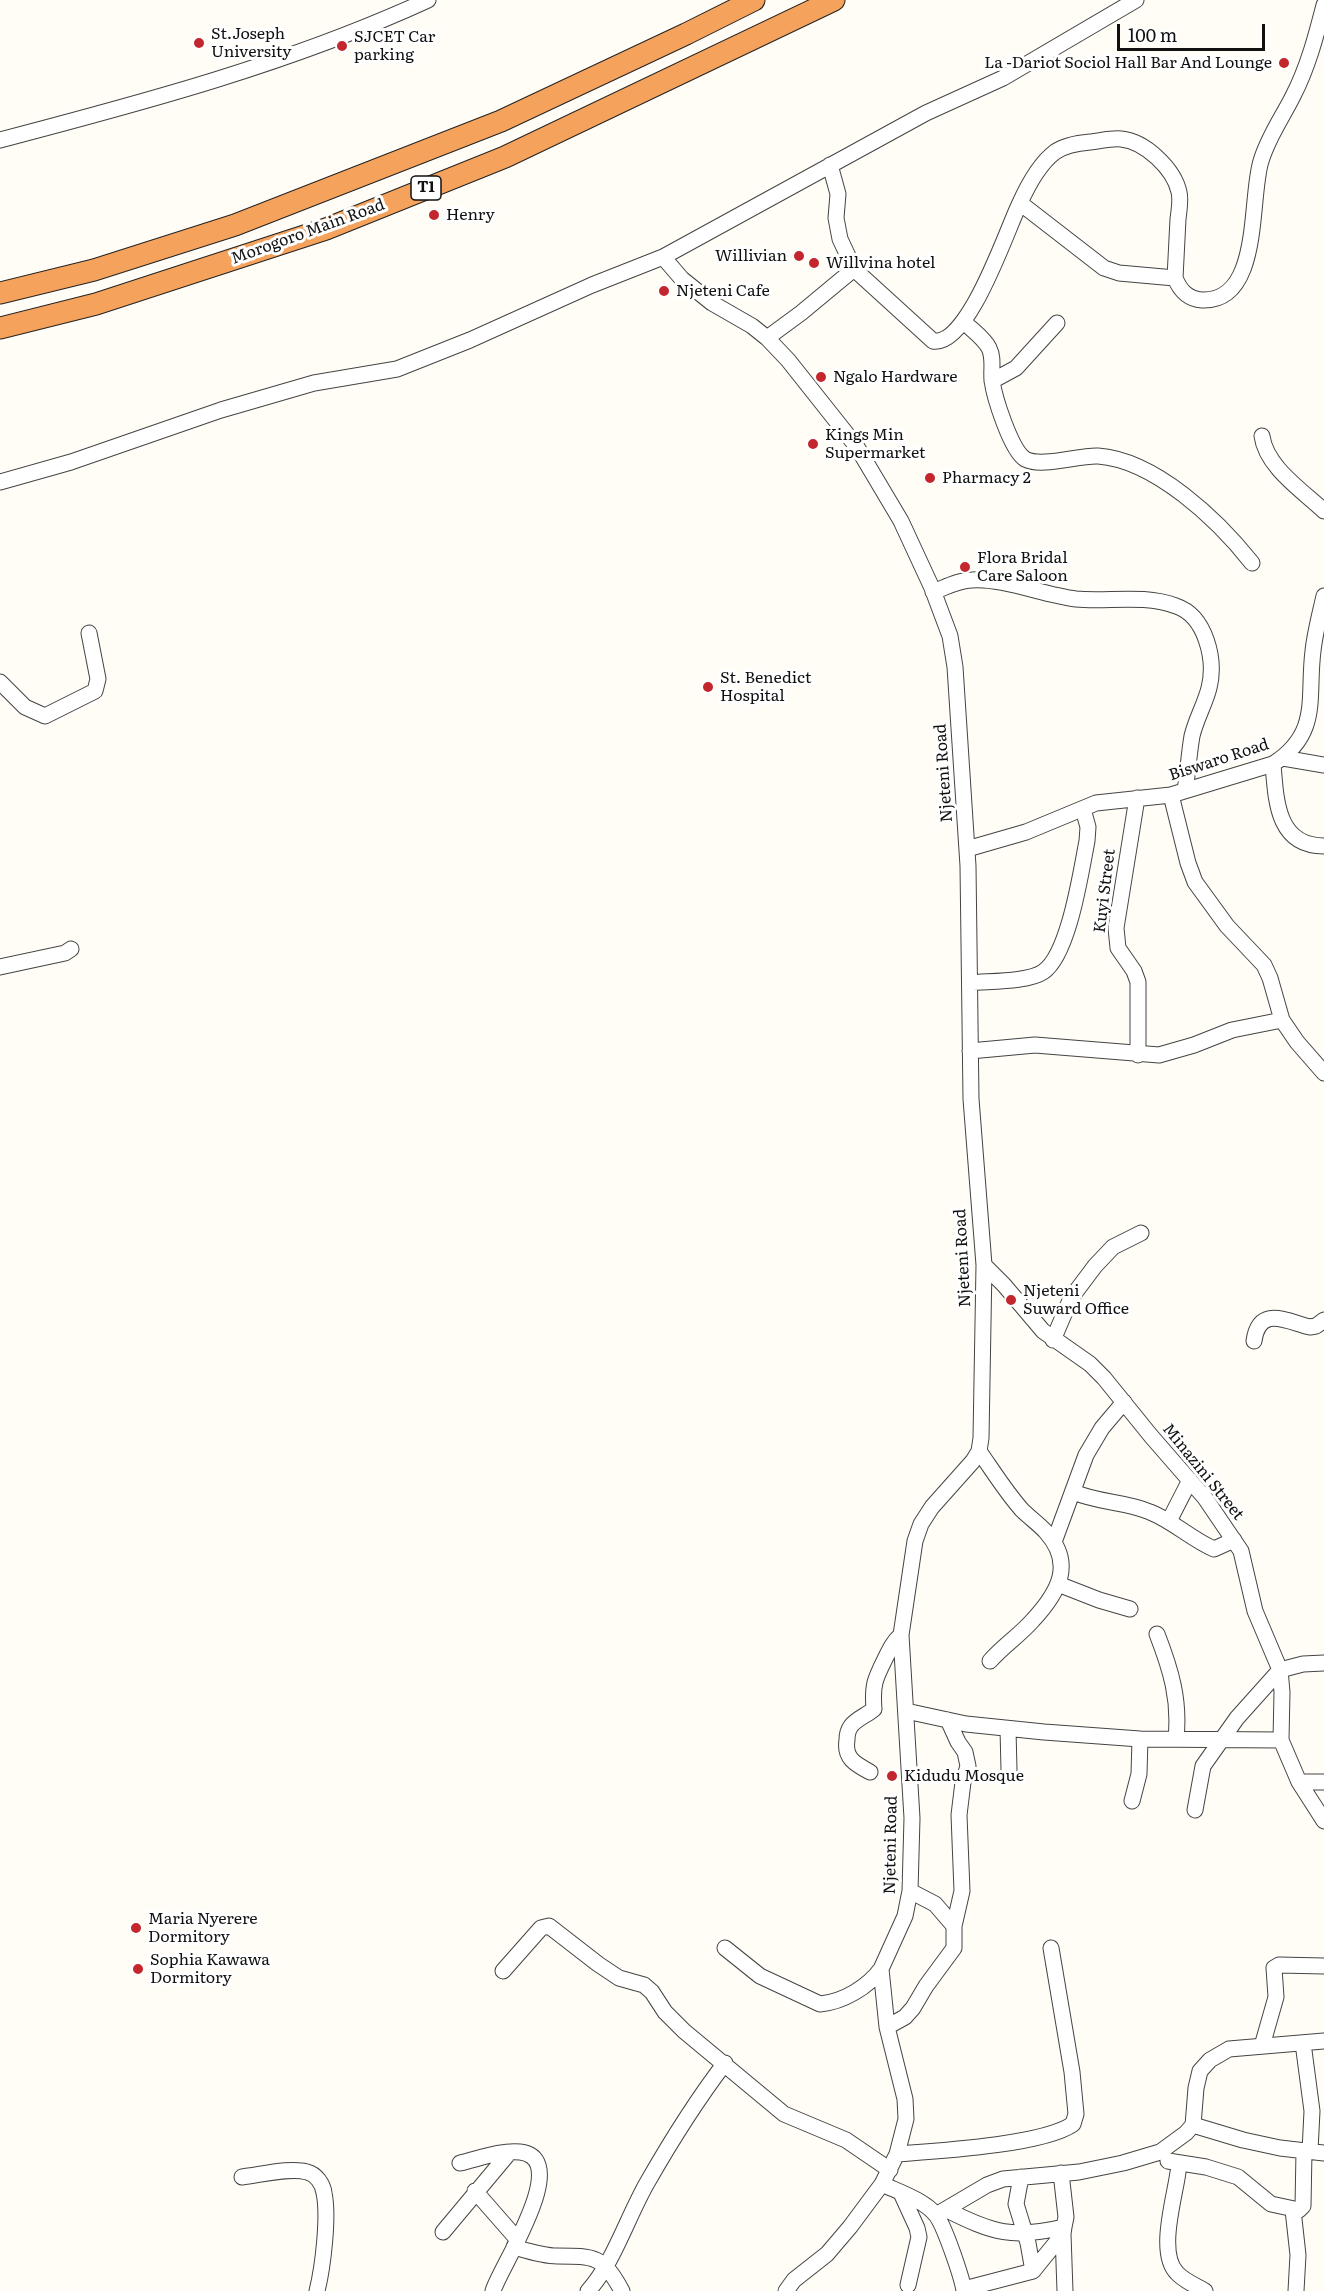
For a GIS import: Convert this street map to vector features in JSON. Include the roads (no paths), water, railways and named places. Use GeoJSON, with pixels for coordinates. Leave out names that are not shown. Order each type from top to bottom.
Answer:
{"type":"FeatureCollection","features":[{"type":"Feature","properties":{"kind":"highway","name":"Morogoro Main Road"},"geometry":{"type":"LineString","coordinates":[[0,293],[94,270],[235,225],[501,121],[754,0]]}},
{"type":"Feature","properties":{"kind":"highway","name":"Morogoro Main Road"},"geometry":{"type":"LineString","coordinates":[[0,328],[96,304],[326,229],[505,157],[834,0]]}},
{"type":"Feature","properties":{"kind":"street"},"geometry":{"type":"LineString","coordinates":[[0,140],[154,99],[263,64],[375,24],[428,0]]}},
{"type":"Feature","properties":{"kind":"street"},"geometry":{"type":"LineString","coordinates":[[0,482],[71,462],[221,410],[304,386],[397,369],[470,340],[592,285],[663,257],[926,112],[1003,78],[1136,0]]}},
{"type":"Feature","properties":{"kind":"street"},"geometry":{"type":"LineString","coordinates":[[830,165],[838,195],[836,218],[840,239],[854,269],[933,341],[946,340],[964,322],[979,298],[1020,203],[1042,166],[1056,152],[1075,144],[1122,139],[1136,143],[1153,155],[1173,177],[1180,193],[1175,278],[1180,289],[1189,297],[1202,300],[1220,297],[1237,282],[1250,250],[1260,164],[1270,136],[1294,94],[1309,60],[1324,5]]}},
{"type":"Feature","properties":{"kind":"street"},"geometry":{"type":"LineString","coordinates":[[1020,203],[1104,268],[1119,273],[1175,278]]}},
{"type":"Feature","properties":{"kind":"street","name":"Njeteni Road"},"geometry":{"type":"LineString","coordinates":[[663,257],[681,279],[712,303],[752,326],[767,338],[788,360],[856,447],[901,521],[933,592],[950,636],[955,667],[967,849],[970,1099],[984,1265],[984,1389],[979,1451],[973,1461],[932,1507],[921,1524],[915,1541],[901,1635],[912,1818],[910,1891],[905,1916],[881,1969]]}},
{"type":"Feature","properties":{"kind":"street"},"geometry":{"type":"LineString","coordinates":[[767,338],[854,269]]}},
{"type":"Feature","properties":{"kind":"street"},"geometry":{"type":"LineString","coordinates":[[964,322],[988,347],[992,357],[992,381],[997,405],[1020,454],[1034,462],[1096,456],[1137,466],[1163,481],[1197,507],[1225,532],[1252,563]]}},
{"type":"Feature","properties":{"kind":"street"},"geometry":{"type":"LineString","coordinates":[[992,381],[1016,368],[1057,323]]}},
{"type":"Feature","properties":{"kind":"street"},"geometry":{"type":"LineString","coordinates":[[1262,436],[1263,446],[1293,485],[1324,511]]}},
{"type":"Feature","properties":{"kind":"street"},"geometry":{"type":"LineString","coordinates":[[933,592],[965,581],[990,580],[1076,599],[1155,600],[1177,606],[1190,614],[1200,627],[1208,645],[1210,665],[1209,687],[1192,736],[1178,793],[1188,863],[1195,882],[1227,926],[1263,965],[1270,978],[1282,1020],[1297,1042],[1322,1067]]}},
{"type":"Feature","properties":{"kind":"street","name":"Biswaro Road"},"geometry":{"type":"LineString","coordinates":[[967,849],[1026,832],[1096,803],[1178,793],[1277,761],[1301,735],[1310,712],[1312,652],[1324,596]]}},
{"type":"Feature","properties":{"kind":"street"},"geometry":{"type":"LineString","coordinates":[[0,682],[25,707],[45,716],[76,702],[95,691],[98,679],[89,633]]}},
{"type":"Feature","properties":{"kind":"street"},"geometry":{"type":"LineString","coordinates":[[1324,765],[1277,761],[1275,793],[1287,830],[1295,840],[1311,846],[1324,846]]}},
{"type":"Feature","properties":{"kind":"street","name":"Kuyi Street"},"geometry":{"type":"LineString","coordinates":[[1137,798],[1116,928],[1118,948],[1134,971],[1138,982],[1138,1055]]}},
{"type":"Feature","properties":{"kind":"street"},"geometry":{"type":"LineString","coordinates":[[970,983],[1030,977],[1043,972],[1052,964],[1065,940],[1087,841],[1088,827],[1083,809]]}},
{"type":"Feature","properties":{"kind":"street"},"geometry":{"type":"LineString","coordinates":[[0,967],[65,953],[71,949]]}},
{"type":"Feature","properties":{"kind":"street"},"geometry":{"type":"LineString","coordinates":[[970,1051],[1035,1045],[1159,1055],[1194,1045],[1232,1030],[1282,1020]]}},
{"type":"Feature","properties":{"kind":"street"},"geometry":{"type":"LineString","coordinates":[[1053,1340],[1071,1298],[1095,1266],[1113,1247],[1141,1233]]}},
{"type":"Feature","properties":{"kind":"street","name":"Minazini Street"},"geometry":{"type":"LineString","coordinates":[[984,1265],[1053,1340],[1090,1364],[1190,1480],[1241,1551],[1246,1568],[1248,1589],[1255,1611],[1280,1670],[1281,1740],[1299,1782],[1324,1821]]}},
{"type":"Feature","properties":{"kind":"street"},"geometry":{"type":"LineString","coordinates":[[1254,1341],[1258,1326],[1264,1320],[1274,1317],[1310,1327],[1321,1324],[1324,1320]]}},
{"type":"Feature","properties":{"kind":"street"},"geometry":{"type":"LineString","coordinates":[[1054,1542],[1086,1455],[1102,1428],[1124,1402]]}},
{"type":"Feature","properties":{"kind":"street"},"geometry":{"type":"LineString","coordinates":[[979,1451],[1013,1500],[1054,1542],[1063,1561],[1063,1571],[1058,1584],[1035,1619],[990,1661]]}},
{"type":"Feature","properties":{"kind":"street"},"geometry":{"type":"LineString","coordinates":[[1169,1521],[1190,1480]]}},
{"type":"Feature","properties":{"kind":"street"},"geometry":{"type":"LineString","coordinates":[[1074,1492],[1089,1499],[1130,1505],[1169,1521],[1214,1549],[1234,1540]]}},
{"type":"Feature","properties":{"kind":"street"},"geometry":{"type":"LineString","coordinates":[[1058,1584],[1130,1609]]}},
{"type":"Feature","properties":{"kind":"street"},"geometry":{"type":"LineString","coordinates":[[1157,1634],[1167,1659],[1179,1713],[1176,1738]]}},
{"type":"Feature","properties":{"kind":"street"},"geometry":{"type":"LineString","coordinates":[[870,1772],[855,1764],[848,1757],[846,1749],[848,1731],[851,1725],[874,1709],[872,1691],[876,1673],[894,1641],[901,1635]]}},
{"type":"Feature","properties":{"kind":"street"},"geometry":{"type":"LineString","coordinates":[[1195,1810],[1203,1766],[1221,1739],[1280,1670],[1304,1664],[1324,1664]]}},
{"type":"Feature","properties":{"kind":"street"},"geometry":{"type":"LineString","coordinates":[[906,1711],[1008,1729],[1140,1739],[1281,1740]]}},
{"type":"Feature","properties":{"kind":"street"},"geometry":{"type":"LineString","coordinates":[[887,2027],[906,2017],[952,1952],[954,1944],[954,1926],[962,1891],[959,1815],[963,1782],[968,1766],[965,1752],[948,1720]]}},
{"type":"Feature","properties":{"kind":"street"},"geometry":{"type":"LineString","coordinates":[[1008,1729],[1009,1770]]}},
{"type":"Feature","properties":{"kind":"street"},"geometry":{"type":"LineString","coordinates":[[1132,1801],[1138,1780],[1140,1739]]}},
{"type":"Feature","properties":{"kind":"street"},"geometry":{"type":"LineString","coordinates":[[1299,1782],[1324,1782]]}},
{"type":"Feature","properties":{"kind":"street"},"geometry":{"type":"LineString","coordinates":[[910,1891],[935,1904],[954,1926]]}},
{"type":"Feature","properties":{"kind":"street"},"geometry":{"type":"LineString","coordinates":[[503,1971],[541,1928],[549,1926],[589,1958],[619,1978],[644,1986],[652,1992],[665,2012],[684,2031],[784,2114],[846,2140],[890,2170]]}},
{"type":"Feature","properties":{"kind":"street"},"geometry":{"type":"LineString","coordinates":[[725,1948],[760,1976],[820,2004],[831,2003],[873,1981],[881,1969]]}},
{"type":"Feature","properties":{"kind":"street"},"geometry":{"type":"LineString","coordinates":[[897,2154],[1013,2141],[1066,2129],[1073,2124],[1076,2114],[1072,2072],[1051,1948]]}},
{"type":"Feature","properties":{"kind":"street"},"geometry":{"type":"LineString","coordinates":[[1262,2046],[1276,1997],[1274,1968],[1279,1965],[1324,1966]]}},
{"type":"Feature","properties":{"kind":"street"},"geometry":{"type":"LineString","coordinates":[[786,2291],[794,2280],[827,2254],[850,2227],[882,2184],[897,2154],[906,2119],[904,2099],[887,2027],[881,1969]]}},
{"type":"Feature","properties":{"kind":"street"},"geometry":{"type":"LineString","coordinates":[[942,2213],[987,2185],[1003,2179],[1123,2163],[1160,2152],[1193,2125],[1200,2071],[1210,2060],[1229,2049],[1324,2041]]}},
{"type":"Feature","properties":{"kind":"street"},"geometry":{"type":"LineString","coordinates":[[1205,2291],[1177,2274],[1170,2262],[1167,2239],[1173,2166],[1206,2167],[1238,2177],[1270,2204],[1299,2210],[1303,2206],[1313,2152],[1312,2111],[1303,2043]]}},
{"type":"Feature","properties":{"kind":"street"},"geometry":{"type":"LineString","coordinates":[[588,2291],[606,2266],[647,2183],[699,2097],[725,2063]]}},
{"type":"Feature","properties":{"kind":"street"},"geometry":{"type":"LineString","coordinates":[[1193,2125],[1243,2140],[1313,2152]]}},
{"type":"Feature","properties":{"kind":"street"},"geometry":{"type":"LineString","coordinates":[[443,2232],[509,2152]]}},
{"type":"Feature","properties":{"kind":"street"},"geometry":{"type":"LineString","coordinates":[[460,2163],[509,2152],[521,2152],[530,2156],[537,2163],[538,2193],[532,2211],[493,2291]]}},
{"type":"Feature","properties":{"kind":"street"},"geometry":{"type":"LineString","coordinates":[[242,2177],[297,2170],[309,2172],[318,2178],[324,2192],[324,2239],[318,2291]]}},
{"type":"Feature","properties":{"kind":"street"},"geometry":{"type":"LineString","coordinates":[[1061,2173],[1066,2217],[1064,2231],[1065,2291]]}},
{"type":"Feature","properties":{"kind":"street"},"geometry":{"type":"LineString","coordinates":[[1021,2177],[1016,2204],[1033,2271]]}},
{"type":"Feature","properties":{"kind":"street"},"geometry":{"type":"LineString","coordinates":[[882,2184],[926,2207],[983,2228],[1025,2234],[1064,2231]]}},
{"type":"Feature","properties":{"kind":"street"},"geometry":{"type":"LineString","coordinates":[[475,2191],[516,2243],[546,2255],[585,2256],[606,2266],[622,2291]]}},
{"type":"Feature","properties":{"kind":"street"},"geometry":{"type":"LineString","coordinates":[[901,2193],[919,2237],[908,2285]]}},
{"type":"Feature","properties":{"kind":"street"},"geometry":{"type":"LineString","coordinates":[[1293,2210],[1298,2255],[1296,2291]]}},
{"type":"Feature","properties":{"kind":"street"},"geometry":{"type":"LineString","coordinates":[[942,2213],[964,2290],[1033,2271],[1064,2231]]}},
{"type":"Feature","properties":{"kind":"place","name":"St.Joseph University"},"geometry":{"type":"Point","coordinates":[199,43]}},
{"type":"Feature","properties":{"kind":"place","name":"SJCET Car parking"},"geometry":{"type":"Point","coordinates":[342,46]}},
{"type":"Feature","properties":{"kind":"place","name":"La -Dariot Sociol Hall Bar And Lounge"},"geometry":{"type":"Point","coordinates":[1284,63]}},
{"type":"Feature","properties":{"kind":"place","name":"Henry"},"geometry":{"type":"Point","coordinates":[434,215]}},
{"type":"Feature","properties":{"kind":"place","name":"Willivian"},"geometry":{"type":"Point","coordinates":[799,256]}},
{"type":"Feature","properties":{"kind":"place","name":"Willvina hotel"},"geometry":{"type":"Point","coordinates":[814,263]}},
{"type":"Feature","properties":{"kind":"place","name":"Njeteni Cafe"},"geometry":{"type":"Point","coordinates":[664,291]}},
{"type":"Feature","properties":{"kind":"place","name":"Ngalo Hardware"},"geometry":{"type":"Point","coordinates":[821,377]}},
{"type":"Feature","properties":{"kind":"place","name":"Kings Min Supermarket"},"geometry":{"type":"Point","coordinates":[813,444]}},
{"type":"Feature","properties":{"kind":"place","name":"Pharmacy 2"},"geometry":{"type":"Point","coordinates":[930,478]}},
{"type":"Feature","properties":{"kind":"place","name":"Flora Bridal Care Saloon"},"geometry":{"type":"Point","coordinates":[965,567]}},
{"type":"Feature","properties":{"kind":"place","name":"St. Benedict Hospital"},"geometry":{"type":"Point","coordinates":[708,687]}},
{"type":"Feature","properties":{"kind":"place","name":"Njeteni Suward Office"},"geometry":{"type":"Point","coordinates":[1011,1300]}},
{"type":"Feature","properties":{"kind":"place","name":"Kidudu Mosque"},"geometry":{"type":"Point","coordinates":[892,1776]}},
{"type":"Feature","properties":{"kind":"place","name":"Maria Nyerere Dormitory"},"geometry":{"type":"Point","coordinates":[136,1928]}},
{"type":"Feature","properties":{"kind":"place","name":"Sophia Kawawa Dormitory"},"geometry":{"type":"Point","coordinates":[138,1969]}}]}
